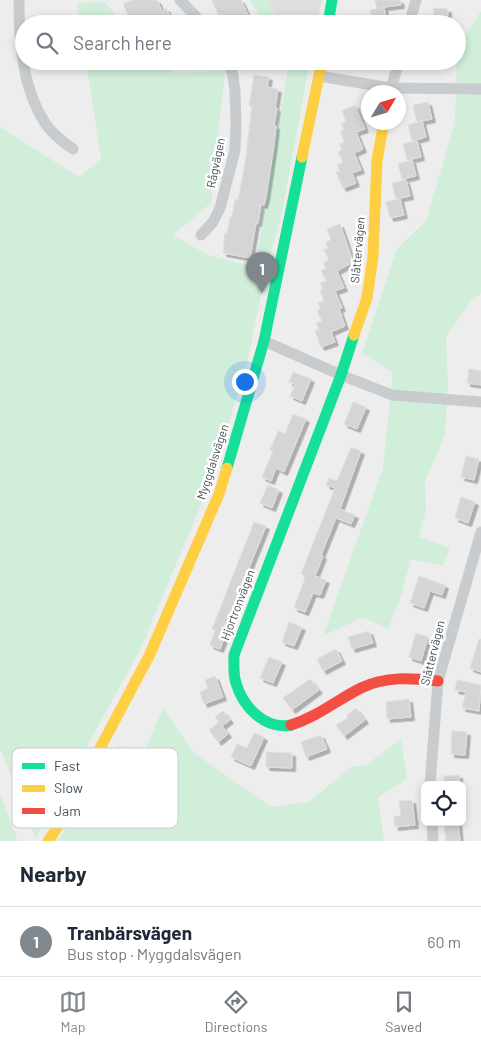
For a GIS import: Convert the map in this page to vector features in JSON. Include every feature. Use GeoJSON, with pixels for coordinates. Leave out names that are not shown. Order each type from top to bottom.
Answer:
{"type":"FeatureCollection","features":[{"type":"Feature","properties":{"kind":"street"},"geometry":{"type":"LineString","coordinates":[[19,0],[19,15]]}},
{"type":"Feature","properties":{"kind":"street"},"geometry":{"type":"LineString","coordinates":[[180,0],[195,15]]}},
{"type":"Feature","properties":{"kind":"street"},"geometry":{"type":"LineString","coordinates":[[330,15],[332,0]]}},
{"type":"Feature","properties":{"kind":"street"},"geometry":{"type":"LineString","coordinates":[[412,15],[416,0]]}},
{"type":"Feature","properties":{"kind":"street"},"geometry":{"type":"LineString","coordinates":[[26,70],[35,104],[45,124],[58,138],[73,149]]}},
{"type":"Feature","properties":{"kind":"street","name":"Rågvägen"},"geometry":{"type":"LineString","coordinates":[[201,235],[213,222],[220,208],[235,150],[235,91],[231,70]]}},
{"type":"Feature","properties":{"kind":"street","name":"Myggdalsvägen"},"geometry":{"type":"LineString","coordinates":[[101,748],[150,654],[219,494],[264,341],[320,70]]}},
{"type":"Feature","properties":{"kind":"street"},"geometry":{"type":"LineString","coordinates":[[391,85],[396,70]]}},
{"type":"Feature","properties":{"kind":"street"},"geometry":{"type":"LineString","coordinates":[[319,76],[365,85]]}},
{"type":"Feature","properties":{"kind":"street"},"geometry":{"type":"LineString","coordinates":[[406,90],[481,88]]}},
{"type":"Feature","properties":{"kind":"street","name":"Slåttervägen"},"geometry":{"type":"LineString","coordinates":[[341,375],[367,298],[373,256],[377,160],[383,130]]}},
{"type":"Feature","properties":{"kind":"street"},"geometry":{"type":"LineString","coordinates":[[264,341],[392,395],[481,402]]}},
{"type":"Feature","properties":{"kind":"street","name":"Hjortronvägen"},"geometry":{"type":"LineString","coordinates":[[341,375],[234,654],[234,677],[242,699],[261,720],[277,726],[304,722],[337,701],[374,683],[411,679],[438,681]]}},
{"type":"Feature","properties":{"kind":"street","name":"Slåttervägen"},"geometry":{"type":"LineString","coordinates":[[430,781],[438,681],[481,532]]}},
{"type":"Feature","properties":{"kind":"street"},"geometry":{"type":"LineString","coordinates":[[432,826],[434,841]]}},
{"type":"Feature","properties":{"kind":"street","name":"Myggdalsvägen"},"geometry":{"type":"LineString","coordinates":[[48,841],[58,828]]}},
{"type":"Feature","properties":{"kind":"shaded area"},"geometry":{"type":"Polygon","coordinates":[[[267,0],[322,0],[319,15],[275,15],[267,0]]]}},
{"type":"Feature","properties":{"kind":"green space"},"geometry":{"type":"Polygon","coordinates":[[[250,0],[267,0],[275,15],[259,15],[250,0]]]}},
{"type":"Feature","properties":{"kind":"green space"},"geometry":{"type":"Polygon","coordinates":[[[104,2],[116,15],[79,15],[77,3],[104,2]]]}},
{"type":"Feature","properties":{"kind":"green space"},"geometry":{"type":"Polygon","coordinates":[[[481,11],[481,293],[471,301],[446,336],[448,384],[445,435],[425,481],[426,510],[419,537],[450,548],[443,566],[411,559],[401,596],[388,629],[363,617],[323,636],[383,468],[393,373],[362,353],[397,249],[426,221],[455,122],[456,70],[466,70],[466,35],[481,11]]]}},
{"type":"Feature","properties":{"kind":"green space"},"geometry":{"type":"Polygon","coordinates":[[[87,70],[170,70],[173,73],[225,71],[211,203],[173,235],[208,255],[255,267],[288,70],[308,70],[282,213],[266,269],[247,364],[208,488],[140,650],[86,748],[12,748],[12,778],[0,748],[0,127],[79,177],[101,159],[87,70]]]}},
{"type":"Feature","properties":{"kind":"green space"},"geometry":{"type":"Polygon","coordinates":[[[163,708],[193,752],[271,807],[309,802],[351,767],[366,765],[401,739],[407,779],[378,797],[384,841],[58,841],[66,828],[178,828],[178,748],[146,748],[163,708]]]}},
{"type":"Feature","properties":{"kind":"green space"},"geometry":{"type":"Polygon","coordinates":[[[117,746],[146,748],[116,748],[117,746]]]}},
{"type":"Feature","properties":{"kind":"green space"},"geometry":{"type":"Polygon","coordinates":[[[0,793],[18,841],[0,841],[0,793]]]}},
{"type":"Feature","properties":{"kind":"green space"},"geometry":{"type":"Polygon","coordinates":[[[32,828],[42,828],[36,839],[32,828]]]}},
{"type":"Feature","properties":{"kind":"building"},"geometry":{"type":"Polygon","coordinates":[[[132,0],[157,0],[162,11],[166,8],[170,15],[128,15],[123,4],[132,0]]]}},
{"type":"Feature","properties":{"kind":"building"},"geometry":{"type":"Polygon","coordinates":[[[212,0],[241,0],[248,15],[218,15],[212,0]]]}},
{"type":"Feature","properties":{"kind":"building"},"geometry":{"type":"Polygon","coordinates":[[[375,0],[400,0],[401,5],[384,7],[385,15],[371,15],[370,10],[377,9],[375,0]]]}},
{"type":"Feature","properties":{"kind":"building"},"geometry":{"type":"Polygon","coordinates":[[[434,8],[448,9],[448,15],[434,15],[434,8]]]}},
{"type":"Feature","properties":{"kind":"building"},"geometry":{"type":"Polygon","coordinates":[[[254,75],[269,77],[267,87],[278,89],[275,108],[277,108],[274,125],[276,126],[274,144],[266,197],[264,205],[261,204],[258,223],[256,223],[250,258],[223,253],[225,233],[227,234],[235,199],[238,200],[245,164],[252,106],[249,106],[254,75]]]}},
{"type":"Feature","properties":{"kind":"building"},"geometry":{"type":"Polygon","coordinates":[[[428,102],[432,119],[417,122],[413,105],[428,102]]]}},
{"type":"Feature","properties":{"kind":"building"},"geometry":{"type":"Polygon","coordinates":[[[355,105],[361,119],[362,130],[356,132],[363,149],[354,153],[361,170],[352,173],[356,183],[343,188],[336,172],[340,171],[337,165],[343,162],[338,152],[342,150],[339,144],[345,142],[340,132],[344,130],[341,124],[346,121],[342,111],[355,105]]]}},
{"type":"Feature","properties":{"kind":"building"},"geometry":{"type":"Polygon","coordinates":[[[422,121],[426,137],[412,141],[408,125],[422,121]]]}},
{"type":"Feature","properties":{"kind":"building"},"geometry":{"type":"Polygon","coordinates":[[[417,141],[421,157],[407,160],[403,144],[417,141]]]}},
{"type":"Feature","properties":{"kind":"building"},"geometry":{"type":"Polygon","coordinates":[[[412,160],[416,176],[402,179],[398,164],[412,160]]]}},
{"type":"Feature","properties":{"kind":"building"},"geometry":{"type":"Polygon","coordinates":[[[406,180],[410,196],[396,199],[392,183],[406,180]]]}},
{"type":"Feature","properties":{"kind":"building"},"geometry":{"type":"Polygon","coordinates":[[[400,199],[404,215],[390,218],[386,202],[400,199]]]}},
{"type":"Feature","properties":{"kind":"building"},"geometry":{"type":"Polygon","coordinates":[[[340,224],[353,262],[337,271],[344,288],[335,291],[342,308],[339,309],[345,326],[331,332],[335,342],[321,347],[315,331],[319,329],[316,323],[322,321],[317,311],[321,309],[318,303],[324,301],[320,290],[323,289],[320,283],[326,281],[321,270],[326,269],[323,263],[329,260],[324,250],[328,248],[326,242],[331,240],[327,229],[340,224]]]}},
{"type":"Feature","properties":{"kind":"building"},"geometry":{"type":"Polygon","coordinates":[[[469,369],[481,371],[481,385],[467,383],[469,369]]]}},
{"type":"Feature","properties":{"kind":"building"},"geometry":{"type":"Polygon","coordinates":[[[293,372],[311,379],[302,401],[290,396],[295,384],[289,382],[293,372]]]}},
{"type":"Feature","properties":{"kind":"building"},"geometry":{"type":"Polygon","coordinates":[[[353,402],[366,407],[357,429],[344,424],[353,402]]]}},
{"type":"Feature","properties":{"kind":"building"},"geometry":{"type":"Polygon","coordinates":[[[293,414],[306,419],[284,472],[276,468],[271,481],[262,477],[273,451],[270,450],[278,431],[285,434],[293,414]]]}},
{"type":"Feature","properties":{"kind":"building"},"geometry":{"type":"Polygon","coordinates":[[[351,447],[361,451],[340,509],[355,515],[351,524],[336,518],[321,555],[323,556],[315,576],[326,580],[320,595],[313,593],[305,612],[294,608],[306,576],[301,574],[335,488],[326,485],[329,478],[337,481],[351,447]]]}},
{"type":"Feature","properties":{"kind":"building"},"geometry":{"type":"Polygon","coordinates":[[[466,456],[479,459],[474,480],[461,477],[466,456]]]}},
{"type":"Feature","properties":{"kind":"building"},"geometry":{"type":"Polygon","coordinates":[[[268,485],[279,490],[272,508],[260,503],[268,485]]]}},
{"type":"Feature","properties":{"kind":"building"},"geometry":{"type":"Polygon","coordinates":[[[461,497],[475,502],[468,523],[455,518],[461,497]]]}},
{"type":"Feature","properties":{"kind":"building"},"geometry":{"type":"Polygon","coordinates":[[[254,522],[266,526],[236,600],[238,601],[220,649],[210,645],[215,630],[212,629],[254,522]]]}},
{"type":"Feature","properties":{"kind":"building"},"geometry":{"type":"Polygon","coordinates":[[[419,576],[445,585],[442,595],[430,591],[424,608],[410,603],[419,576]]]}},
{"type":"Feature","properties":{"kind":"building"},"geometry":{"type":"Polygon","coordinates":[[[289,622],[302,627],[294,646],[282,642],[289,622]]]}},
{"type":"Feature","properties":{"kind":"building"},"geometry":{"type":"Polygon","coordinates":[[[369,631],[373,643],[352,649],[348,637],[369,631]]]}},
{"type":"Feature","properties":{"kind":"building"},"geometry":{"type":"Polygon","coordinates":[[[416,633],[428,637],[421,661],[409,657],[416,633]]]}},
{"type":"Feature","properties":{"kind":"building"},"geometry":{"type":"Polygon","coordinates":[[[479,639],[481,639],[481,672],[470,668],[479,639]]]}},
{"type":"Feature","properties":{"kind":"building"},"geometry":{"type":"Polygon","coordinates":[[[336,649],[342,661],[323,671],[317,659],[336,649]]]}},
{"type":"Feature","properties":{"kind":"building"},"geometry":{"type":"Polygon","coordinates":[[[269,657],[282,662],[273,683],[260,678],[269,657]]]}},
{"type":"Feature","properties":{"kind":"building"},"geometry":{"type":"Polygon","coordinates":[[[215,676],[223,697],[204,704],[200,692],[208,688],[205,680],[215,676]]]}},
{"type":"Feature","properties":{"kind":"building"},"geometry":{"type":"Polygon","coordinates":[[[310,679],[319,690],[292,710],[283,698],[310,679]]]}},
{"type":"Feature","properties":{"kind":"building"},"geometry":{"type":"Polygon","coordinates":[[[457,680],[481,685],[479,711],[462,708],[466,692],[455,690],[457,680]]]}},
{"type":"Feature","properties":{"kind":"building"},"geometry":{"type":"Polygon","coordinates":[[[409,699],[411,717],[387,719],[386,702],[409,699]]]}},
{"type":"Feature","properties":{"kind":"building"},"geometry":{"type":"Polygon","coordinates":[[[356,708],[365,720],[344,736],[336,725],[348,718],[347,715],[356,708]]]}},
{"type":"Feature","properties":{"kind":"building"},"geometry":{"type":"Polygon","coordinates":[[[223,711],[230,720],[222,726],[228,734],[218,742],[209,730],[219,722],[215,717],[223,711]]]}},
{"type":"Feature","properties":{"kind":"building"},"geometry":{"type":"Polygon","coordinates":[[[452,731],[467,732],[465,755],[451,754],[452,731]]]}},
{"type":"Feature","properties":{"kind":"building"},"geometry":{"type":"Polygon","coordinates":[[[254,733],[264,737],[251,766],[231,757],[237,744],[247,748],[254,733]]]}},
{"type":"Feature","properties":{"kind":"building"},"geometry":{"type":"Polygon","coordinates":[[[321,735],[327,749],[306,757],[301,742],[321,735]]]}},
{"type":"Feature","properties":{"kind":"building"},"geometry":{"type":"Polygon","coordinates":[[[266,752],[292,753],[292,768],[266,767],[266,752]]]}},
{"type":"Feature","properties":{"kind":"building"},"geometry":{"type":"Polygon","coordinates":[[[459,775],[459,781],[444,781],[444,776],[459,775]]]}},
{"type":"Feature","properties":{"kind":"building"},"geometry":{"type":"Polygon","coordinates":[[[412,800],[415,825],[395,827],[394,816],[401,816],[399,801],[412,800]]]}},
{"type":"Feature","properties":{"kind":"building"},"geometry":{"type":"Polygon","coordinates":[[[444,826],[458,826],[460,841],[446,841],[444,826]]]}},
{"type":"Feature","properties":{"kind":"traffic: fast"},"geometry":{"type":"LineString","coordinates":[[330,15],[332,0]]}},
{"type":"Feature","properties":{"kind":"traffic: fast"},"geometry":{"type":"LineString","coordinates":[[227,468],[264,341],[302,157]]}},
{"type":"Feature","properties":{"kind":"traffic: fast"},"geometry":{"type":"LineString","coordinates":[[291,725],[281,726],[272,724],[256,715],[250,708],[239,692],[236,683],[234,655],[341,375],[354,335]]}},
{"type":"Feature","properties":{"kind":"traffic: slow"},"geometry":{"type":"LineString","coordinates":[[302,157],[320,70]]}},
{"type":"Feature","properties":{"kind":"traffic: slow"},"geometry":{"type":"LineString","coordinates":[[354,335],[367,298],[373,256],[377,160],[383,130]]}},
{"type":"Feature","properties":{"kind":"traffic: slow"},"geometry":{"type":"LineString","coordinates":[[100,748],[150,654],[219,494],[227,468]]}},
{"type":"Feature","properties":{"kind":"traffic: slow"},"geometry":{"type":"LineString","coordinates":[[48,841],[57,828]]}},
{"type":"Feature","properties":{"kind":"traffic: jam"},"geometry":{"type":"LineString","coordinates":[[291,725],[310,718],[361,688],[380,681],[399,679],[438,681]]}},
{"type":"Feature","properties":{"kind":"place","name":"Tranbärsvägen"},"geometry":{"type":"Point","coordinates":[262,293]}}]}
